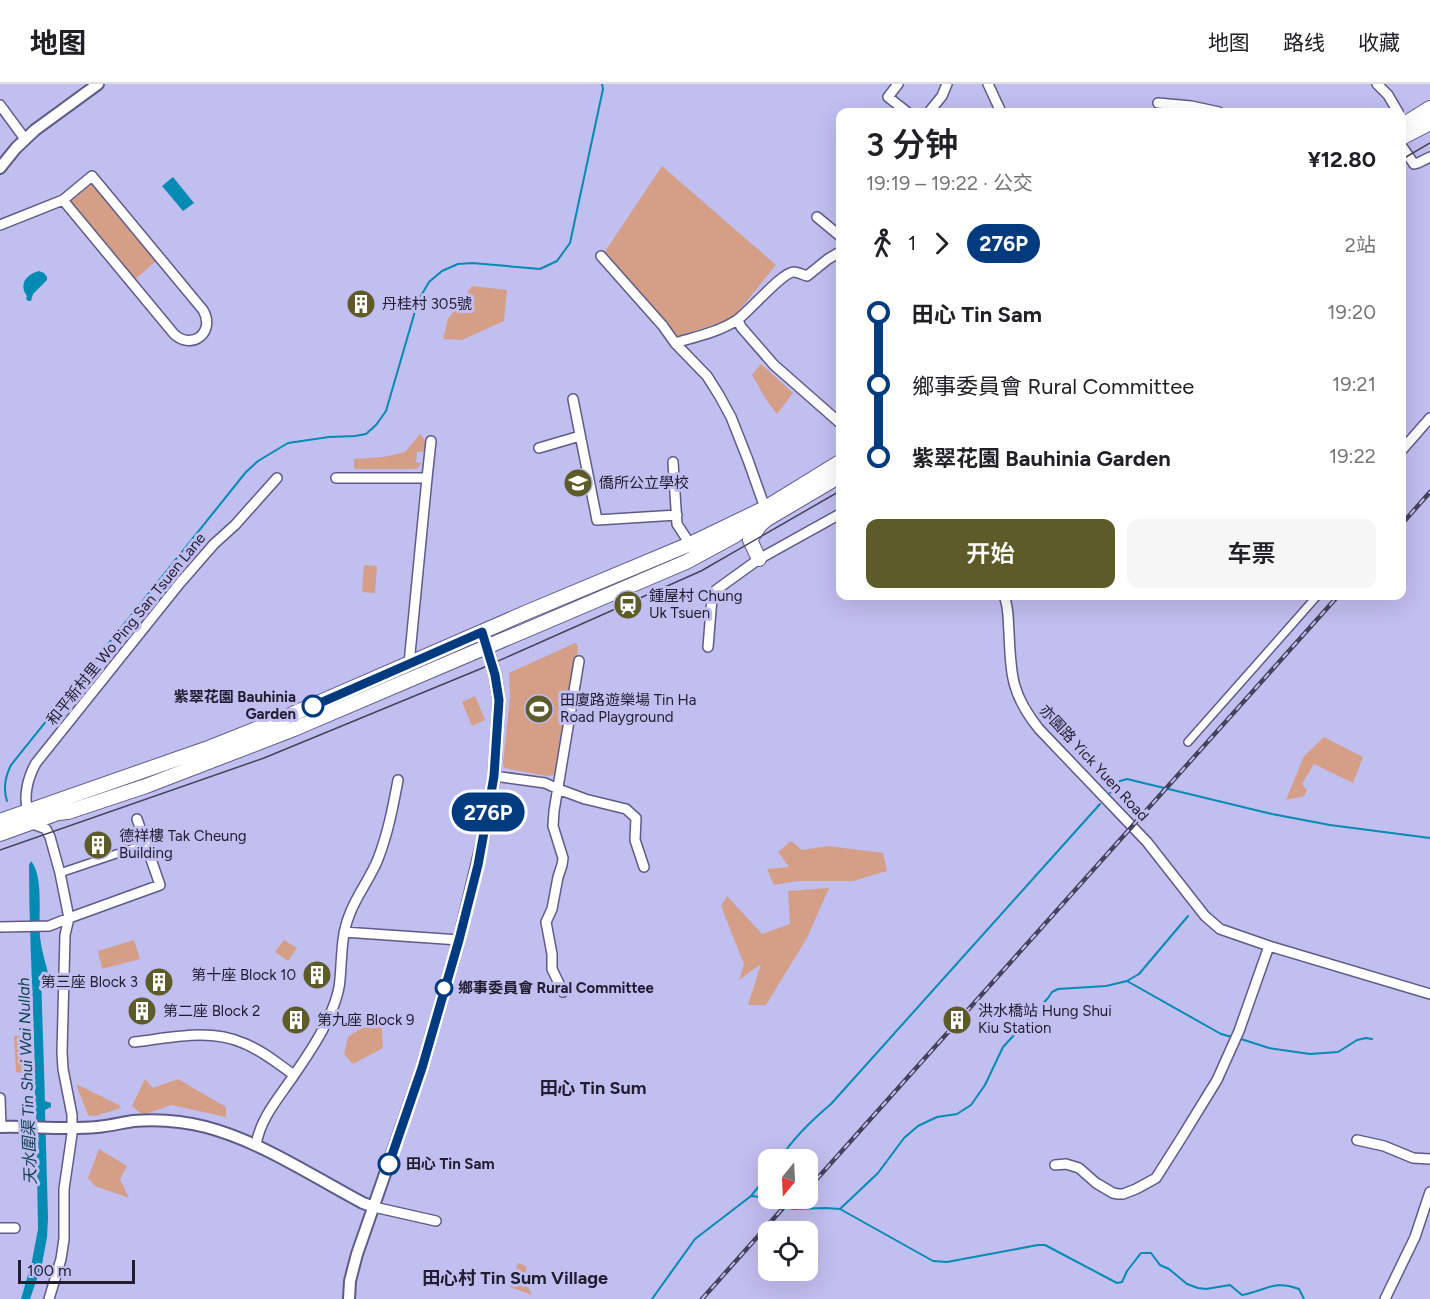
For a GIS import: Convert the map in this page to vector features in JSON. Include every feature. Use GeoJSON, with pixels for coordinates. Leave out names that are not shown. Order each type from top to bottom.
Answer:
{"type":"FeatureCollection","features":[{"type":"Feature","properties":{"kind":"main road"},"geometry":{"type":"LineString","coordinates":[[1406,128],[1430,108]]}},
{"type":"Feature","properties":{"kind":"main road"},"geometry":{"type":"LineString","coordinates":[[1406,130],[1430,123]]}},
{"type":"Feature","properties":{"kind":"main road"},"geometry":{"type":"LineString","coordinates":[[1,830],[29,817],[246,734],[482,632],[734,536],[836,465]]}},
{"type":"Feature","properties":{"kind":"main road"},"geometry":{"type":"LineString","coordinates":[[29,817],[68,812],[146,786],[264,741],[677,566],[695,549],[836,478]]}},
{"type":"Feature","properties":{"kind":"main road"},"geometry":{"type":"LineString","coordinates":[[750,540],[764,514]]}},
{"type":"Feature","properties":{"kind":"main road"},"geometry":{"type":"LineString","coordinates":[[734,536],[750,540]]}},
{"type":"Feature","properties":{"kind":"main road"},"geometry":{"type":"LineString","coordinates":[[750,540],[759,559]]}},
{"type":"Feature","properties":{"kind":"street"},"geometry":{"type":"LineString","coordinates":[[0,168],[26,139],[98,84]]}},
{"type":"Feature","properties":{"kind":"street"},"geometry":{"type":"LineString","coordinates":[[897,84],[888,97],[902,108]]}},
{"type":"Feature","properties":{"kind":"street"},"geometry":{"type":"LineString","coordinates":[[932,108],[942,96],[947,84]]}},
{"type":"Feature","properties":{"kind":"street"},"geometry":{"type":"LineString","coordinates":[[988,84],[999,108]]}},
{"type":"Feature","properties":{"kind":"street"},"geometry":{"type":"LineString","coordinates":[[1377,84],[1388,95],[1393,108]]}},
{"type":"Feature","properties":{"kind":"street"},"geometry":{"type":"LineString","coordinates":[[1158,103],[1200,108]]}},
{"type":"Feature","properties":{"kind":"street"},"geometry":{"type":"LineString","coordinates":[[0,105],[26,139]]}},
{"type":"Feature","properties":{"kind":"street"},"geometry":{"type":"LineString","coordinates":[[1406,142],[1414,164],[1430,157]]}},
{"type":"Feature","properties":{"kind":"street"},"geometry":{"type":"LineString","coordinates":[[0,225],[63,200],[92,176],[203,310],[207,320],[202,335],[188,341],[174,334],[63,200]]}},
{"type":"Feature","properties":{"kind":"street"},"geometry":{"type":"LineString","coordinates":[[817,217],[836,233]]}},
{"type":"Feature","properties":{"kind":"street"},"geometry":{"type":"LineString","coordinates":[[675,343],[720,329],[738,320],[781,278],[794,272],[807,276],[836,254]]}},
{"type":"Feature","properties":{"kind":"street"},"geometry":{"type":"LineString","coordinates":[[601,256],[706,376],[731,417],[748,460],[764,514]]}},
{"type":"Feature","properties":{"kind":"street"},"geometry":{"type":"LineString","coordinates":[[738,320],[741,327],[774,365],[836,419]]}},
{"type":"Feature","properties":{"kind":"street"},"geometry":{"type":"LineString","coordinates":[[573,399],[597,520],[677,515]]}},
{"type":"Feature","properties":{"kind":"street"},"geometry":{"type":"LineString","coordinates":[[1406,445],[1430,418]]}},
{"type":"Feature","properties":{"kind":"street"},"geometry":{"type":"LineString","coordinates":[[539,448],[580,436]]}},
{"type":"Feature","properties":{"kind":"street"},"geometry":{"type":"LineString","coordinates":[[409,664],[430,441]]}},
{"type":"Feature","properties":{"kind":"street"},"geometry":{"type":"LineString","coordinates":[[673,462],[677,524],[695,549]]}},
{"type":"Feature","properties":{"kind":"street","name":"和平新村里 Wo Ping San Tsuen Lane"},"geometry":{"type":"LineString","coordinates":[[29,817],[26,802],[27,786],[36,763],[180,584],[214,544],[235,525],[277,478]]}},
{"type":"Feature","properties":{"kind":"street"},"geometry":{"type":"LineString","coordinates":[[336,478],[427,478]]}},
{"type":"Feature","properties":{"kind":"street"},"geometry":{"type":"LineString","coordinates":[[708,647],[712,598],[716,590],[759,559],[836,516]]}},
{"type":"Feature","properties":{"kind":"street","name":"亦園路 Yick Yuen Road"},"geometry":{"type":"LineString","coordinates":[[1005,600],[1008,608],[1011,669],[1017,696],[1028,716],[1147,842],[1205,916],[1220,929],[1269,946],[1430,994]]}},
{"type":"Feature","properties":{"kind":"street"},"geometry":{"type":"LineString","coordinates":[[1188,742],[1313,600]]}},
{"type":"Feature","properties":{"kind":"street"},"geometry":{"type":"LineString","coordinates":[[349,1299],[351,1274],[422,1068],[459,940],[482,848],[494,776],[499,700],[495,675],[482,632]]}},
{"type":"Feature","properties":{"kind":"street"},"geometry":{"type":"LineString","coordinates":[[563,992],[552,969],[552,954],[546,922],[552,909],[563,862],[554,826],[579,661]]}},
{"type":"Feature","properties":{"kind":"street"},"geometry":{"type":"LineString","coordinates":[[494,776],[545,783],[585,799],[626,809],[636,818],[635,840],[644,867]]}},
{"type":"Feature","properties":{"kind":"street"},"geometry":{"type":"LineString","coordinates":[[256,1145],[258,1134],[269,1110],[321,1033],[333,1006],[340,982],[342,947],[348,917],[377,860],[392,812],[398,780]]}},
{"type":"Feature","properties":{"kind":"street"},"geometry":{"type":"LineString","coordinates":[[48,833],[53,824],[68,812]]}},
{"type":"Feature","properties":{"kind":"street"},"geometry":{"type":"LineString","coordinates":[[0,927],[49,927],[160,885],[136,816]]}},
{"type":"Feature","properties":{"kind":"street"},"geometry":{"type":"LineString","coordinates":[[29,817],[48,833],[60,873],[69,918],[65,935],[62,1052],[72,1128],[64,1189],[64,1239],[61,1259],[49,1299]]}},
{"type":"Feature","properties":{"kind":"street"},"geometry":{"type":"LineString","coordinates":[[60,873],[146,844]]}},
{"type":"Feature","properties":{"kind":"street"},"geometry":{"type":"LineString","coordinates":[[345,932],[459,940]]}},
{"type":"Feature","properties":{"kind":"street"},"geometry":{"type":"LineString","coordinates":[[1055,1165],[1066,1164],[1079,1168],[1096,1183],[1118,1194],[1136,1189],[1156,1178],[1217,1080],[1239,1031],[1269,946]]}},
{"type":"Feature","properties":{"kind":"street"},"geometry":{"type":"LineString","coordinates":[[134,1042],[202,1034],[224,1037],[255,1048],[294,1075]]}},
{"type":"Feature","properties":{"kind":"street"},"geometry":{"type":"LineString","coordinates":[[0,1098],[4,1126],[99,1127],[134,1121],[178,1122],[206,1127],[256,1145],[363,1203],[436,1221]]}},
{"type":"Feature","properties":{"kind":"street"},"geometry":{"type":"LineString","coordinates":[[1357,1140],[1384,1146],[1413,1158],[1430,1159]]}},
{"type":"Feature","properties":{"kind":"street"},"geometry":{"type":"LineString","coordinates":[[1385,1299],[1415,1237],[1430,1192]]}},
{"type":"Feature","properties":{"kind":"street"},"geometry":{"type":"LineString","coordinates":[[0,1228],[15,1228]]}},
{"type":"Feature","properties":{"kind":"shaded area"},"geometry":{"type":"Polygon","coordinates":[[[662,166],[776,265],[733,318],[677,337],[604,253],[662,166]]]}},
{"type":"Feature","properties":{"kind":"shaded area"},"geometry":{"type":"Polygon","coordinates":[[[86,185],[95,187],[156,261],[134,280],[72,205],[72,198],[86,185]]]}},
{"type":"Feature","properties":{"kind":"shaded area"},"geometry":{"type":"Polygon","coordinates":[[[472,286],[507,290],[504,321],[462,340],[443,339],[448,319],[472,286]]]}},
{"type":"Feature","properties":{"kind":"shaded area"},"geometry":{"type":"Polygon","coordinates":[[[761,364],[793,393],[777,414],[752,375],[761,364]]]}},
{"type":"Feature","properties":{"kind":"shaded area"},"geometry":{"type":"Polygon","coordinates":[[[420,434],[427,443],[426,451],[417,452],[416,462],[421,463],[418,468],[354,469],[354,459],[383,457],[405,452],[420,434]]]}},
{"type":"Feature","properties":{"kind":"shaded area"},"geometry":{"type":"Polygon","coordinates":[[[364,565],[377,566],[375,593],[362,592],[364,565]]]}},
{"type":"Feature","properties":{"kind":"shaded area","name":"田廈路遊樂場 Tin Ha Road Playground"},"geometry":{"type":"Polygon","coordinates":[[[575,643],[578,646],[577,659],[559,774],[547,776],[504,768],[510,697],[509,673],[575,643]]]}},
{"type":"Feature","properties":{"kind":"shaded area"},"geometry":{"type":"Polygon","coordinates":[[[475,696],[485,720],[472,726],[462,702],[475,696]]]}},
{"type":"Feature","properties":{"kind":"shaded area"},"geometry":{"type":"Polygon","coordinates":[[[1324,737],[1363,757],[1353,783],[1314,764],[1302,784],[1307,790],[1304,796],[1286,800],[1304,756],[1324,737]]]}},
{"type":"Feature","properties":{"kind":"shaded area"},"geometry":{"type":"Polygon","coordinates":[[[791,841],[802,850],[828,846],[883,853],[887,871],[853,881],[798,881],[774,885],[767,869],[789,867],[778,852],[791,841]]]}},
{"type":"Feature","properties":{"kind":"shaded area"},"geometry":{"type":"Polygon","coordinates":[[[829,888],[807,938],[766,1005],[748,1005],[761,964],[739,980],[744,964],[721,906],[727,896],[762,934],[790,924],[788,891],[829,888]]]}},
{"type":"Feature","properties":{"kind":"shaded area"},"geometry":{"type":"Polygon","coordinates":[[[134,940],[140,959],[102,969],[98,951],[134,940]]]}},
{"type":"Feature","properties":{"kind":"shaded area"},"geometry":{"type":"Polygon","coordinates":[[[284,940],[297,948],[288,961],[275,952],[284,940]]]}},
{"type":"Feature","properties":{"kind":"shaded area"},"geometry":{"type":"Polygon","coordinates":[[[381,1015],[383,1048],[353,1064],[344,1054],[348,1037],[381,1015]]]}},
{"type":"Feature","properties":{"kind":"shaded area"},"geometry":{"type":"Polygon","coordinates":[[[14,1036],[23,1036],[23,1073],[16,1072],[14,1036]]]}},
{"type":"Feature","properties":{"kind":"shaded area"},"geometry":{"type":"Polygon","coordinates":[[[145,1079],[153,1088],[178,1079],[226,1107],[226,1117],[171,1105],[143,1115],[132,1106],[145,1079]]]}},
{"type":"Feature","properties":{"kind":"shaded area"},"geometry":{"type":"Polygon","coordinates":[[[76,1084],[121,1108],[95,1116],[88,1115],[76,1084]]]}},
{"type":"Feature","properties":{"kind":"shaded area"},"geometry":{"type":"Polygon","coordinates":[[[99,1149],[127,1166],[120,1179],[129,1198],[95,1186],[88,1178],[99,1149]]]}},
{"type":"Feature","properties":{"kind":"shaded area"},"geometry":{"type":"Polygon","coordinates":[[[518,1263],[526,1266],[527,1285],[532,1295],[510,1287],[518,1263]]]}},
{"type":"Feature","properties":{"kind":"water"},"geometry":{"type":"Polygon","coordinates":[[[173,177],[194,203],[183,211],[162,186],[173,177]]]}},
{"type":"Feature","properties":{"kind":"water"},"geometry":{"type":"Polygon","coordinates":[[[39,271],[44,273],[47,280],[33,294],[31,301],[28,301],[23,287],[25,280],[31,274],[39,271]]]}},
{"type":"Feature","properties":{"kind":"water"},"geometry":{"type":"Polygon","coordinates":[[[31,861],[38,876],[40,936],[48,973],[41,975],[45,1101],[51,1103],[51,1107],[45,1110],[47,1237],[42,1264],[30,1299],[21,1299],[38,1229],[36,1110],[31,1107],[35,1102],[29,895],[31,861]]]}},
{"type":"Feature","properties":{"kind":"waterway"},"geometry":{"type":"LineString","coordinates":[[7,801],[5,783],[11,765],[246,472],[258,461],[288,443],[366,434],[376,425],[386,411],[418,301],[429,282],[442,271],[458,264],[472,263],[540,269],[557,261],[570,243],[603,89],[602,84]]}},
{"type":"Feature","properties":{"kind":"waterway"},"geometry":{"type":"LineString","coordinates":[[1110,793],[1120,781],[1127,779],[1272,814],[1330,825],[1430,838]]}},
{"type":"Feature","properties":{"kind":"waterway"},"geometry":{"type":"LineString","coordinates":[[787,1149],[831,1104],[1100,804]]}},
{"type":"Feature","properties":{"kind":"waterway"},"geometry":{"type":"LineString","coordinates":[[840,1209],[878,1173],[904,1138],[918,1126],[937,1117],[957,1114],[971,1105],[985,1085],[1003,1047],[1052,992],[1058,989],[1106,986],[1127,981],[1139,974],[1188,916]]}},
{"type":"Feature","properties":{"kind":"waterway"},"geometry":{"type":"LineString","coordinates":[[1127,981],[1221,1034],[1232,1037]]}},
{"type":"Feature","properties":{"kind":"waterway"},"geometry":{"type":"LineString","coordinates":[[1241,1039],[1269,1048],[1310,1054],[1338,1052],[1357,1040],[1372,1039]]}},
{"type":"Feature","properties":{"kind":"waterway"},"geometry":{"type":"LineString","coordinates":[[652,1299],[695,1239],[751,1196],[758,1187]]}},
{"type":"Feature","properties":{"kind":"waterway"},"geometry":{"type":"LineString","coordinates":[[751,1196],[758,1197]]}},
{"type":"Feature","properties":{"kind":"waterway"},"geometry":{"type":"LineString","coordinates":[[818,1208],[840,1209],[933,1261],[947,1262],[1045,1245],[1117,1283],[1122,1282],[1127,1271],[1141,1253],[1151,1253],[1160,1265],[1169,1269],[1187,1284],[1198,1288],[1230,1285],[1242,1295],[1283,1285],[1299,1289],[1304,1299]]}},
{"type":"Feature","properties":{"kind":"tram line"},"geometry":{"type":"LineString","coordinates":[[1406,157],[1430,143]]}},
{"type":"Feature","properties":{"kind":"tram line"},"geometry":{"type":"LineString","coordinates":[[0,850],[264,758],[480,669],[701,571],[836,493]]}},
{"type":"Feature","properties":{"kind":"railway"},"geometry":{"type":"LineString","coordinates":[[1406,519],[1430,492]]}},
{"type":"Feature","properties":{"kind":"railway"},"geometry":{"type":"LineString","coordinates":[[818,1178],[1334,600]]}},
{"type":"Feature","properties":{"kind":"railway"},"geometry":{"type":"LineString","coordinates":[[702,1299],[782,1209]]}},
{"type":"Feature","properties":{"kind":"bus line","name":"276P"},"geometry":{"type":"LineString","coordinates":[[313,706],[482,632],[497,682],[499,700],[494,776],[478,865],[422,1068],[389,1164]]}},
{"type":"Feature","properties":{"kind":"place","name":"丹桂村 305號"},"geometry":{"type":"Point","coordinates":[361,304]}},
{"type":"Feature","properties":{"kind":"place","name":"僑所公立學校"},"geometry":{"type":"Point","coordinates":[578,483]}},
{"type":"Feature","properties":{"kind":"place","name":"鍾屋村 Chung Uk Tsuen"},"geometry":{"type":"Point","coordinates":[628,605]}},
{"type":"Feature","properties":{"kind":"place","name":"紫翠花園 Bauhinia Garden"},"geometry":{"type":"Point","coordinates":[313,706]}},
{"type":"Feature","properties":{"kind":"place","name":"田廈路遊樂場 Tin Ha Road Playground"},"geometry":{"type":"Point","coordinates":[539,709]}},
{"type":"Feature","properties":{"kind":"place","name":"德祥樓 Tak Cheung Building"},"geometry":{"type":"Point","coordinates":[98,845]}},
{"type":"Feature","properties":{"kind":"place","name":"第十座 Block 10"},"geometry":{"type":"Point","coordinates":[317,975]}},
{"type":"Feature","properties":{"kind":"place","name":"第三座 Block 3"},"geometry":{"type":"Point","coordinates":[159,982]}},
{"type":"Feature","properties":{"kind":"place","name":"鄉事委員會 Rural Committee"},"geometry":{"type":"Point","coordinates":[444,988]}},
{"type":"Feature","properties":{"kind":"place","name":"第二座 Block 2"},"geometry":{"type":"Point","coordinates":[142,1011]}},
{"type":"Feature","properties":{"kind":"place","name":"第九座 Block 9"},"geometry":{"type":"Point","coordinates":[296,1020]}},
{"type":"Feature","properties":{"kind":"place","name":"洪水橋站 Hung Shui Kiu Station"},"geometry":{"type":"Point","coordinates":[957,1020]}},
{"type":"Feature","properties":{"kind":"place","name":"田心 Tin Sam"},"geometry":{"type":"Point","coordinates":[389,1164]}},
{"type":"Feature","properties":{"kind":"district","name":"田心 Tin Sum"},"geometry":{"type":"Point","coordinates":[593,1088]}},
{"type":"Feature","properties":{"kind":"district","name":"田心村 Tin Sum Village"},"geometry":{"type":"Point","coordinates":[515,1278]}},
{"type":"Feature","properties":{"kind":"water label","name":"天水圍渠 Tin Shui Wai Nullah"},"geometry":{"type":"Point","coordinates":[27,1081]}}]}
